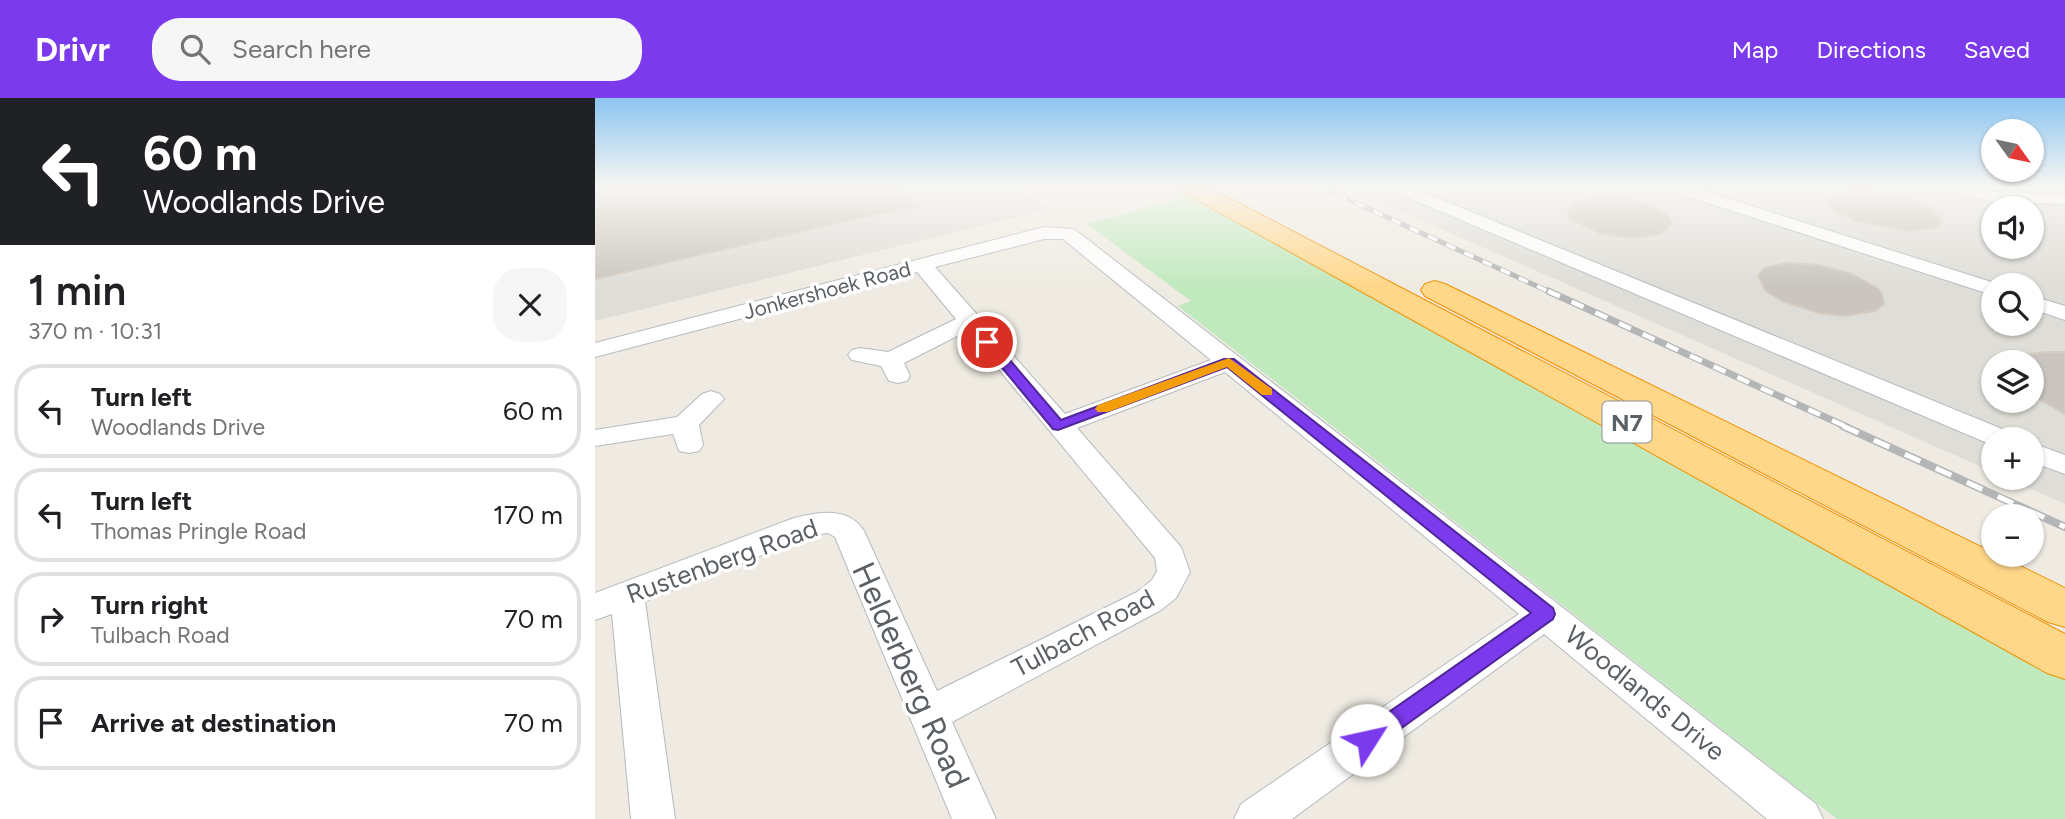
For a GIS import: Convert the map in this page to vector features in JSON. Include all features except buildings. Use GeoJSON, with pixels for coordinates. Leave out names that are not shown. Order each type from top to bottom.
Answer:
{"type":"FeatureCollection","features":[{"type":"Feature","properties":{"kind":"highway","name":"N7"},"geometry":{"type":"LineString","coordinates":[[1251,220],[2065,658]]}},
{"type":"Feature","properties":{"kind":"highway","name":"N7"},"geometry":{"type":"LineString","coordinates":[[1297,220],[2065,609]]}},
{"type":"Feature","properties":{"kind":"street"},"geometry":{"type":"LineString","coordinates":[[1475,220],[1981,430]]}},
{"type":"Feature","properties":{"kind":"street"},"geometry":{"type":"LineString","coordinates":[[1776,220],[1981,285]]}},
{"type":"Feature","properties":{"kind":"street","name":"Jonkershoek Road"},"geometry":{"type":"LineString","coordinates":[[595,350],[1044,233],[1059,232]]}},
{"type":"Feature","properties":{"kind":"street","name":"Woodlands Drive"},"geometry":{"type":"LineString","coordinates":[[1059,232],[1072,236],[1799,819]]}},
{"type":"Feature","properties":{"kind":"street","name":"Tulbach Road"},"geometry":{"type":"LineString","coordinates":[[922,265],[1170,555],[1174,572],[1164,589],[1149,601],[928,715]]}},
{"type":"Feature","properties":{"kind":"street"},"geometry":{"type":"LineString","coordinates":[[2044,306],[2065,313]]}},
{"type":"Feature","properties":{"kind":"street"},"geometry":{"type":"LineString","coordinates":[[860,355],[894,368],[970,321]]}},
{"type":"Feature","properties":{"kind":"street"},"geometry":{"type":"LineString","coordinates":[[1058,426],[1229,362]]}},
{"type":"Feature","properties":{"kind":"street"},"geometry":{"type":"LineString","coordinates":[[595,438],[687,435],[711,399]]}},
{"type":"Feature","properties":{"kind":"street"},"geometry":{"type":"LineString","coordinates":[[2044,457],[2065,466]]}},
{"type":"Feature","properties":{"kind":"street","name":"Rustenberg Road"},"geometry":{"type":"LineString","coordinates":[[611,601],[805,526],[833,523],[848,531]]}},
{"type":"Feature","properties":{"kind":"street","name":"Helderberg Road"},"geometry":{"type":"LineString","coordinates":[[848,531],[974,819]]}},
{"type":"Feature","properties":{"kind":"street"},"geometry":{"type":"LineString","coordinates":[[611,601],[653,819]]}},
{"type":"Feature","properties":{"kind":"street"},"geometry":{"type":"LineString","coordinates":[[1256,819],[1546,614]]}},
{"type":"Feature","properties":{"kind":"shaded area"},"geometry":{"type":"Polygon","coordinates":[[[595,220],[1005,220],[595,321],[595,220]]]}},
{"type":"Feature","properties":{"kind":"shaded area"},"geometry":{"type":"Polygon","coordinates":[[[1420,220],[1981,220],[1981,259],[2044,259],[2044,220],[2065,220],[2065,504],[2033,490],[2044,490],[2044,427],[1981,427],[1981,467],[1420,220]]]}},
{"type":"Feature","properties":{"kind":"green space"},"geometry":{"type":"Polygon","coordinates":[[[1103,220],[1237,220],[2065,676],[2065,819],[1837,819],[1178,306],[1191,301],[1087,224],[1103,220]]]}},
{"type":"Feature","properties":{"kind":"railway"},"geometry":{"type":"LineString","coordinates":[[1392,220],[1552,293]]}},
{"type":"Feature","properties":{"kind":"railway"},"geometry":{"type":"LineString","coordinates":[[1548,291],[1847,427]]}},
{"type":"Feature","properties":{"kind":"railway"},"geometry":{"type":"LineString","coordinates":[[1843,426],[2065,527]]}},
{"type":"Feature","properties":{"kind":"slow traffic"},"geometry":{"type":"LineString","coordinates":[[1103,409],[1229,362],[1267,392]]}},
{"type":"Feature","properties":{"kind":"route"},"geometry":{"type":"LineString","coordinates":[[987,342],[1058,426],[1229,362],[1546,614],[1367,740]]}}]}
